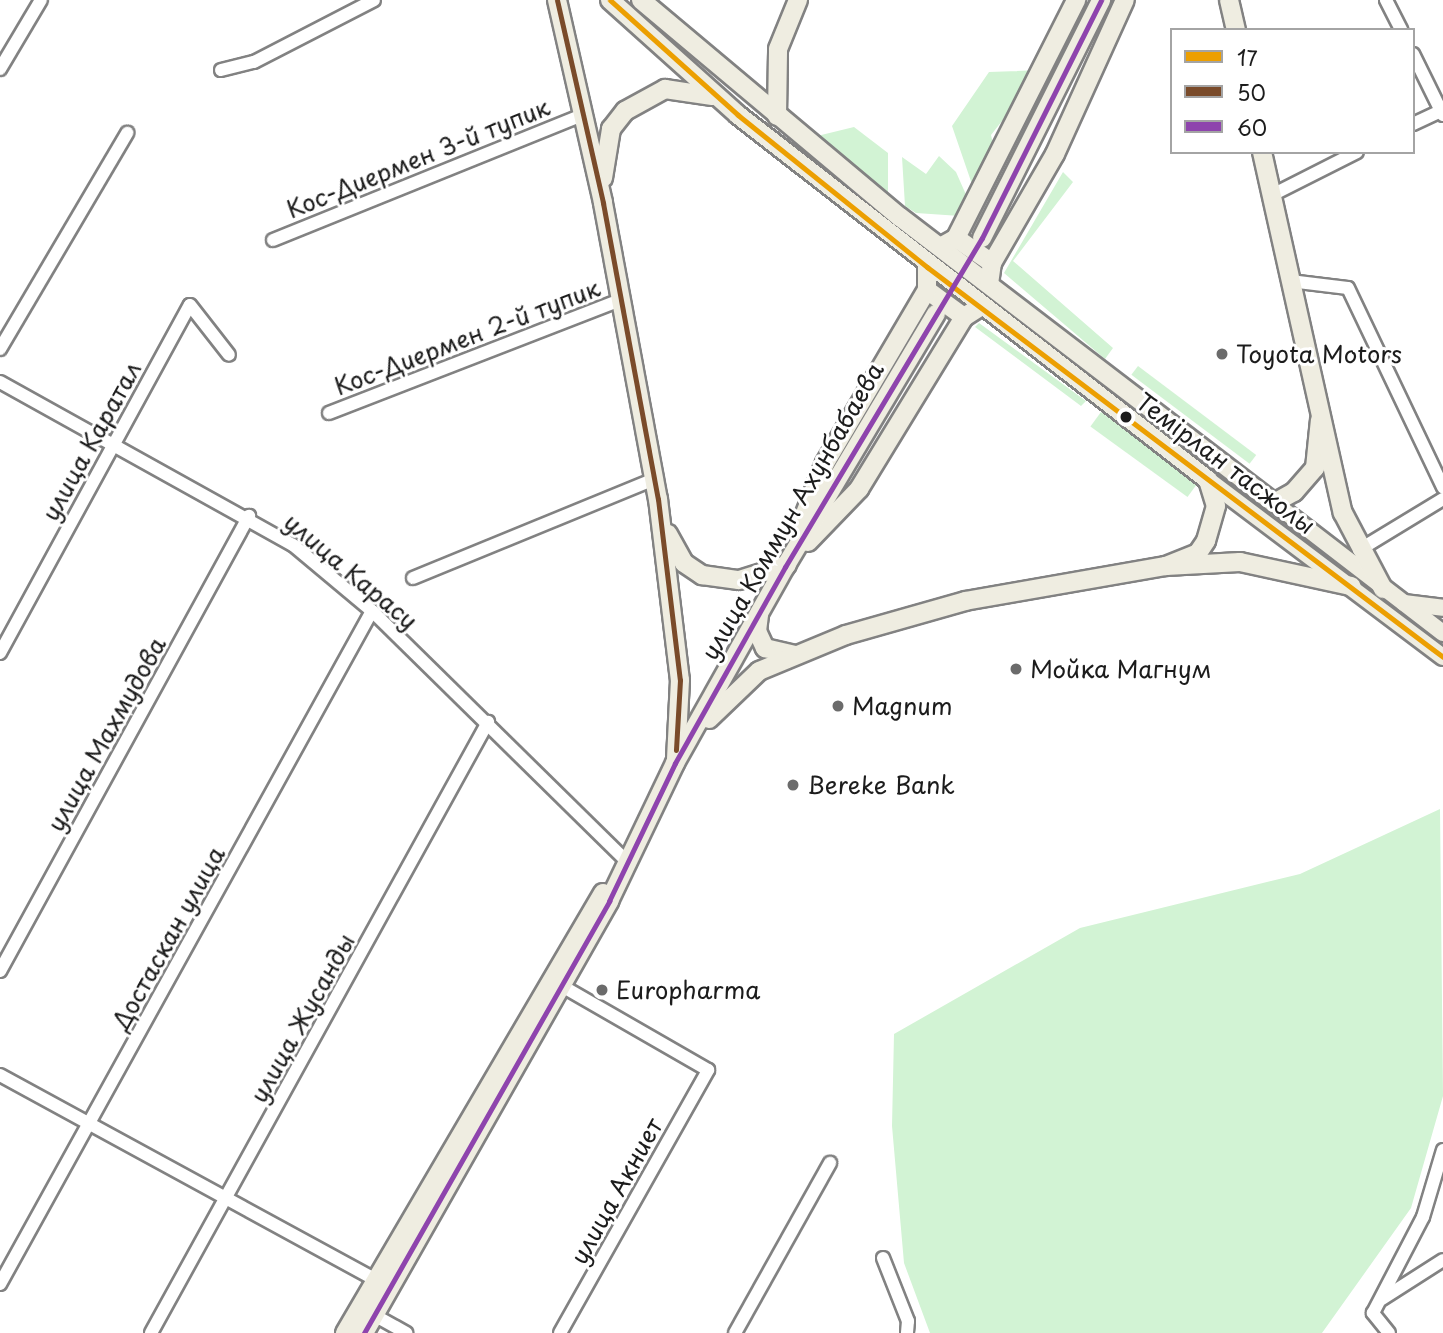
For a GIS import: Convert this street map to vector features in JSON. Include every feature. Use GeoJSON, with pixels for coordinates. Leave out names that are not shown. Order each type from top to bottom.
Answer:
{"type":"FeatureCollection","features":[{"type":"Feature","properties":{"kind":"highway"},"geometry":{"type":"LineString","coordinates":[[557,0],[580,116],[603,203],[658,499],[680,680],[675,763]]}},
{"type":"Feature","properties":{"kind":"highway","name":"Темірлан тасжолы"},"geometry":{"type":"LineString","coordinates":[[610,0],[720,99],[927,267],[1208,480]]}},
{"type":"Feature","properties":{"kind":"highway"},"geometry":{"type":"LineString","coordinates":[[641,0],[777,116],[948,242],[992,263]]}},
{"type":"Feature","properties":{"kind":"highway"},"geometry":{"type":"LineString","coordinates":[[777,116],[774,71],[798,0]]}},
{"type":"Feature","properties":{"kind":"highway"},"geometry":{"type":"LineString","coordinates":[[948,242],[1076,0]]}},
{"type":"Feature","properties":{"kind":"highway"},"geometry":{"type":"LineString","coordinates":[[982,239],[1101,0]]}},
{"type":"Feature","properties":{"kind":"highway"},"geometry":{"type":"LineString","coordinates":[[989,284],[992,263],[1055,154],[1125,0]]}},
{"type":"Feature","properties":{"kind":"highway"},"geometry":{"type":"LineString","coordinates":[[1229,0],[1236,28]]}},
{"type":"Feature","properties":{"kind":"highway"},"geometry":{"type":"LineString","coordinates":[[603,203],[602,159],[625,111],[665,89],[691,89],[720,99]]}},
{"type":"Feature","properties":{"kind":"highway"},"geometry":{"type":"LineString","coordinates":[[1262,154],[1320,420],[1359,550],[1383,589]]}},
{"type":"Feature","properties":{"kind":"highway","name":"Темірлан тасжолы"},"geometry":{"type":"LineString","coordinates":[[948,242],[989,284],[1274,503]]}},
{"type":"Feature","properties":{"kind":"highway"},"geometry":{"type":"LineString","coordinates":[[785,567],[825,463],[927,290],[927,267]]}},
{"type":"Feature","properties":{"kind":"highway"},"geometry":{"type":"LineString","coordinates":[[927,290],[964,317]]}},
{"type":"Feature","properties":{"kind":"highway"},"geometry":{"type":"LineString","coordinates":[[658,499],[672,546],[702,575],[739,580],[785,567],[859,489],[964,317],[980,307]]}},
{"type":"Feature","properties":{"kind":"highway","name":"улица Коммун Ахунбабаева"},"geometry":{"type":"LineString","coordinates":[[588,925],[785,567],[936,314]]}},
{"type":"Feature","properties":{"kind":"highway"},"geometry":{"type":"LineString","coordinates":[[1274,503],[1294,492],[1315,468],[1320,420]]}},
{"type":"Feature","properties":{"kind":"highway"},"geometry":{"type":"LineString","coordinates":[[1166,566],[1198,553],[1206,541],[1216,506],[1208,480]]}},
{"type":"Feature","properties":{"kind":"highway"},"geometry":{"type":"LineString","coordinates":[[675,763],[740,683],[796,655],[940,607],[1166,566],[1274,565],[1351,586]]}},
{"type":"Feature","properties":{"kind":"highway"},"geometry":{"type":"LineString","coordinates":[[759,613],[757,631],[765,648],[796,655]]}},
{"type":"Feature","properties":{"kind":"highway"},"geometry":{"type":"LineString","coordinates":[[364,1333],[560,985],[588,925]]}},
{"type":"Feature","properties":{"kind":"highway"},"geometry":{"type":"LineString","coordinates":[[345,1333],[588,925]]}},
{"type":"Feature","properties":{"kind":"main road","name":"Темірлан тасжолы"},"geometry":{"type":"LineString","coordinates":[[1208,480],[1443,656]]}},
{"type":"Feature","properties":{"kind":"main road","name":"Темірлан тасжолы"},"geometry":{"type":"LineString","coordinates":[[1274,503],[1443,633]]}},
{"type":"Feature","properties":{"kind":"main road"},"geometry":{"type":"LineString","coordinates":[[1400,602],[1443,608]]}},
{"type":"Feature","properties":{"kind":"street"},"geometry":{"type":"LineString","coordinates":[[0,69],[41,0]]}},
{"type":"Feature","properties":{"kind":"street"},"geometry":{"type":"LineString","coordinates":[[221,70],[254,62],[374,0]]}},
{"type":"Feature","properties":{"kind":"street"},"geometry":{"type":"LineString","coordinates":[[1386,0],[1400,28]]}},
{"type":"Feature","properties":{"kind":"street"},"geometry":{"type":"LineString","coordinates":[[1415,58],[1442,112],[1415,123]]}},
{"type":"Feature","properties":{"kind":"street","name":"Кос-Диермен 3-й тупик"},"geometry":{"type":"LineString","coordinates":[[272,240],[580,116]]}},
{"type":"Feature","properties":{"kind":"street"},"geometry":{"type":"LineString","coordinates":[[0,349],[127,133]]}},
{"type":"Feature","properties":{"kind":"street"},"geometry":{"type":"LineString","coordinates":[[1272,195],[1353,154]]}},
{"type":"Feature","properties":{"kind":"street"},"geometry":{"type":"LineString","coordinates":[[1290,281],[1348,288],[1443,487]]}},
{"type":"Feature","properties":{"kind":"street","name":"Кос-Диермен 2-й тупик"},"geometry":{"type":"LineString","coordinates":[[329,413],[621,300]]}},
{"type":"Feature","properties":{"kind":"street","name":"улица Каратал"},"geometry":{"type":"LineString","coordinates":[[0,653],[190,305],[229,355]]}},
{"type":"Feature","properties":{"kind":"street","name":"улица Карасу"},"geometry":{"type":"LineString","coordinates":[[0,382],[114,440],[249,516],[372,611],[488,722],[625,860]]}},
{"type":"Feature","properties":{"kind":"street"},"geometry":{"type":"LineString","coordinates":[[413,578],[654,479]]}},
{"type":"Feature","properties":{"kind":"street"},"geometry":{"type":"LineString","coordinates":[[1359,550],[1443,499]]}},
{"type":"Feature","properties":{"kind":"street","name":"улица Махмудова"},"geometry":{"type":"LineString","coordinates":[[0,971],[249,516]]}},
{"type":"Feature","properties":{"kind":"street","name":"Достаскан улица"},"geometry":{"type":"LineString","coordinates":[[0,1284],[372,611]]}},
{"type":"Feature","properties":{"kind":"street","name":"улица Жусанды"},"geometry":{"type":"LineString","coordinates":[[151,1333],[488,722]]}},
{"type":"Feature","properties":{"kind":"street","name":"улица Акниет"},"geometry":{"type":"LineString","coordinates":[[560,985],[708,1070],[560,1333]]}},
{"type":"Feature","properties":{"kind":"street"},"geometry":{"type":"LineString","coordinates":[[0,1075],[376,1280]]}},
{"type":"Feature","properties":{"kind":"street"},"geometry":{"type":"LineString","coordinates":[[1389,1333],[1373,1313],[1423,1217],[1443,1150]]}},
{"type":"Feature","properties":{"kind":"street"},"geometry":{"type":"LineString","coordinates":[[735,1333],[830,1163]]}},
{"type":"Feature","properties":{"kind":"street"},"geometry":{"type":"LineString","coordinates":[[883,1258],[908,1321],[907,1333]]}},
{"type":"Feature","properties":{"kind":"street"},"geometry":{"type":"LineString","coordinates":[[1381,1299],[1443,1260]]}},
{"type":"Feature","properties":{"kind":"street"},"geometry":{"type":"LineString","coordinates":[[374,1315],[406,1333]]}},
{"type":"Feature","properties":{"kind":"green space"},"geometry":{"type":"Polygon","coordinates":[[[1042,70],[991,135],[995,152],[975,193],[952,126],[989,72],[1042,70]]]}},
{"type":"Feature","properties":{"kind":"green space"},"geometry":{"type":"Polygon","coordinates":[[[854,127],[888,153],[888,193],[813,137],[854,127]]]}},
{"type":"Feature","properties":{"kind":"green space"},"geometry":{"type":"Polygon","coordinates":[[[939,156],[956,172],[971,206],[960,216],[916,213],[905,206],[902,157],[926,174],[939,156]]]}},
{"type":"Feature","properties":{"kind":"green space"},"geometry":{"type":"Polygon","coordinates":[[[1063,172],[1073,182],[1013,261],[1113,348],[1105,359],[1004,273],[1063,172]]]}},
{"type":"Feature","properties":{"kind":"green space"},"geometry":{"type":"Polygon","coordinates":[[[979,323],[1086,401],[1081,406],[975,327],[979,323]]]}},
{"type":"Feature","properties":{"kind":"green space"},"geometry":{"type":"Polygon","coordinates":[[[1138,366],[1256,455],[1250,464],[1131,375],[1138,366]]]}},
{"type":"Feature","properties":{"kind":"green space"},"geometry":{"type":"Polygon","coordinates":[[[1101,412],[1198,483],[1188,497],[1090,427],[1101,412]]]}},
{"type":"Feature","properties":{"kind":"green space"},"geometry":{"type":"Polygon","coordinates":[[[1440,809],[1443,1096],[1411,1208],[1322,1333],[930,1333],[904,1263],[892,1126],[894,1034],[1080,928],[1300,874],[1440,809]]]}},
{"type":"Feature","properties":{"kind":"transit line","name":"50"},"geometry":{"type":"LineString","coordinates":[[557,0],[603,203],[658,499],[680,680],[676,750]]}},
{"type":"Feature","properties":{"kind":"transit line","name":"17"},"geometry":{"type":"LineString","coordinates":[[610,0],[738,115],[927,267],[1443,657]]}},
{"type":"Feature","properties":{"kind":"transit line","name":"60"},"geometry":{"type":"LineString","coordinates":[[364,1333],[609,901],[675,763],[785,567],[982,238],[1101,0]]}},
{"type":"Feature","properties":{"kind":"place","name":"Toyota Motors"},"geometry":{"type":"Point","coordinates":[1222,354]}},
{"type":"Feature","properties":{"kind":"place","name":"Мойка Магнум"},"geometry":{"type":"Point","coordinates":[1016,669]}},
{"type":"Feature","properties":{"kind":"place","name":"Magnum"},"geometry":{"type":"Point","coordinates":[838,706]}},
{"type":"Feature","properties":{"kind":"place","name":"Bereke Bank"},"geometry":{"type":"Point","coordinates":[793,785]}},
{"type":"Feature","properties":{"kind":"place","name":"Europharma"},"geometry":{"type":"Point","coordinates":[602,990]}}]}
